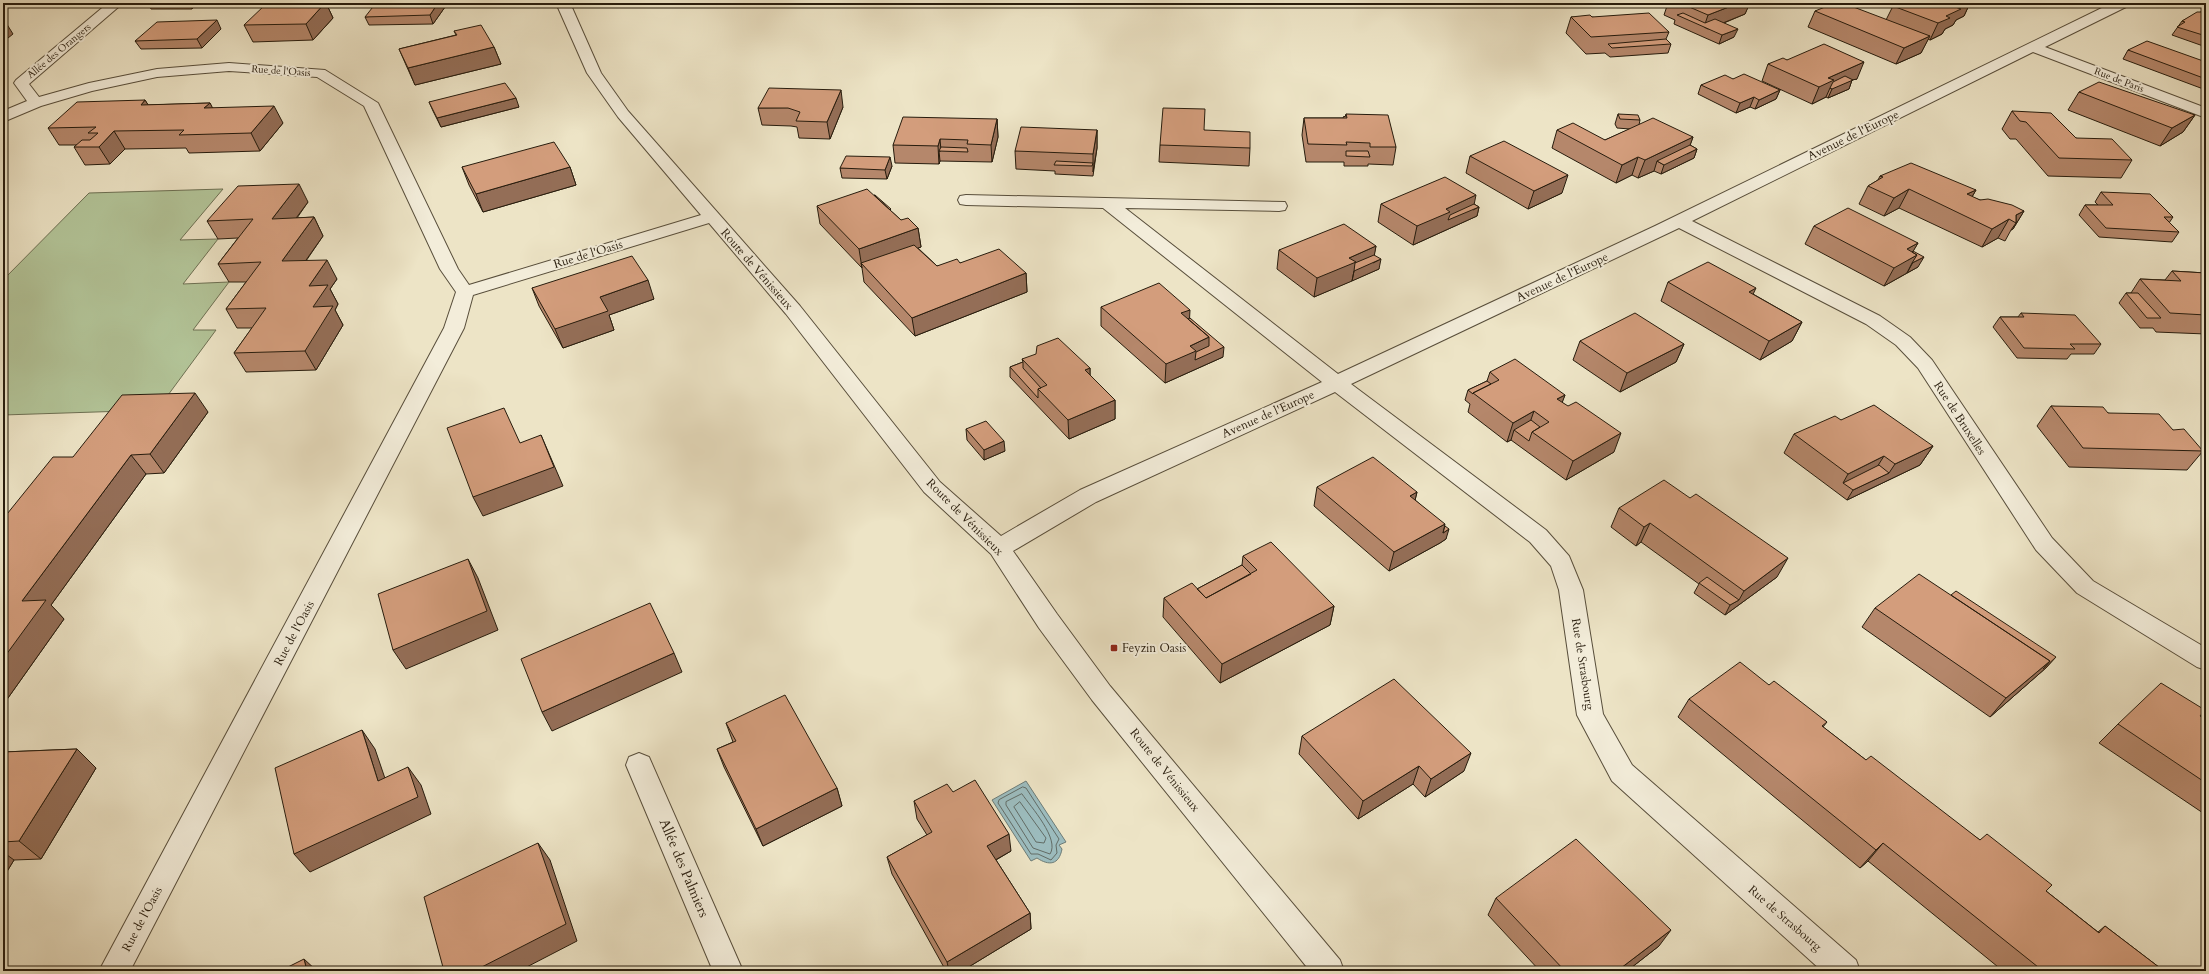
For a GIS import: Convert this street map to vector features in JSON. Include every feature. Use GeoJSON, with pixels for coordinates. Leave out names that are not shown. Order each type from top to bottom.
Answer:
{"type":"FeatureCollection","features":[{"type":"Feature","properties":{"kind":"street","name":"Allée des Orangers"},"geometry":{"type":"LineString","coordinates":[[36,103],[15,83],[116,3]]}},
{"type":"Feature","properties":{"kind":"street","name":"Route de Vénissieux"},"geometry":{"type":"LineString","coordinates":[[563,3],[594,73],[623,114],[793,310],[932,487],[1000,548],[1048,621],[1101,693],[1329,971]]}},
{"type":"Feature","properties":{"kind":"street","name":"Avenue de l'Europe"},"geometry":{"type":"LineString","coordinates":[[1000,548],[1088,496],[1337,383],[1678,221],[2123,3]]}},
{"type":"Feature","properties":{"kind":"street","name":"Rue de Paris"},"geometry":{"type":"LineString","coordinates":[[2032,47],[2206,113]]}},
{"type":"Feature","properties":{"kind":"street","name":"Rue de l'Oasis"},"geometry":{"type":"LineString","coordinates":[[3,117],[36,103],[89,87],[157,73],[229,67],[320,73],[370,103],[449,269],[465,292]]}},
{"type":"Feature","properties":{"kind":"street"},"geometry":{"type":"LineString","coordinates":[[966,200],[1279,206]]}},
{"type":"Feature","properties":{"kind":"street","name":"Rue de Strasbourg"},"geometry":{"type":"LineString","coordinates":[[1108,202],[1337,383],[1538,536],[1561,562],[1571,590],[1590,715],[1622,773],[1845,971]]}},
{"type":"Feature","properties":{"kind":"street","name":"Rue de l'Oasis"},"geometry":{"type":"LineString","coordinates":[[465,292],[711,217]]}},
{"type":"Feature","properties":{"kind":"street","name":"Rue de Bruxelles"},"geometry":{"type":"LineString","coordinates":[[1678,221],[1873,320],[1903,341],[1925,364],[2044,544],[2059,560],[2085,587],[2206,660]]}},
{"type":"Feature","properties":{"kind":"street","name":"Rue de l'Oasis"},"geometry":{"type":"LineString","coordinates":[[114,971],[454,328],[465,292]]}},
{"type":"Feature","properties":{"kind":"street","name":"Allée des Palmiers"},"geometry":{"type":"LineString","coordinates":[[639,765],[728,971]]}},
{"type":"Feature","properties":{"kind":"green space"},"geometry":{"type":"Polygon","coordinates":[[[223,189],[180,240],[218,239],[183,284],[229,282],[193,330],[216,330],[157,410],[3,415],[3,280],[89,193],[223,189]]]}},
{"type":"Feature","properties":{"kind":"water"},"geometry":{"type":"Polygon","coordinates":[[[1026,781],[1066,842],[1059,845],[1062,849],[1059,858],[1056,861],[1049,863],[1041,861],[1037,858],[1031,861],[992,800],[1026,781]]]}},
{"type":"Feature","properties":{"kind":"building"},"geometry":{"type":"Polygon","coordinates":[[[325,3],[306,24],[244,25],[266,4],[325,3]]]}},
{"type":"Feature","properties":{"kind":"building"},"geometry":{"type":"Polygon","coordinates":[[[376,3],[438,3],[430,15],[365,17],[376,3]]]}},
{"type":"Feature","properties":{"kind":"building"},"geometry":{"type":"Polygon","coordinates":[[[1680,3],[1739,3],[1708,15],[1680,3]]]}},
{"type":"Feature","properties":{"kind":"building"},"geometry":{"type":"Polygon","coordinates":[[[1835,3],[1843,3],[1930,36],[1904,48],[1815,11],[1835,3]]]}},
{"type":"Feature","properties":{"kind":"building"},"geometry":{"type":"Polygon","coordinates":[[[1899,3],[1964,3],[1955,7],[1961,9],[1946,16],[1950,18],[1938,23],[1893,6],[1899,3]]]}},
{"type":"Feature","properties":{"kind":"building"},"geometry":{"type":"Polygon","coordinates":[[[2206,11],[2206,36],[2177,27],[2185,22],[2182,21],[2197,12],[2206,11]]]}},
{"type":"Feature","properties":{"kind":"building"},"geometry":{"type":"Polygon","coordinates":[[[1649,13],[1669,32],[1591,37],[1571,17],[1590,15],[1592,17],[1649,13]]]}},
{"type":"Feature","properties":{"kind":"building"},"geometry":{"type":"Polygon","coordinates":[[[1683,13],[1705,23],[1715,19],[1738,29],[1722,35],[1677,15],[1683,13]]]}},
{"type":"Feature","properties":{"kind":"building"},"geometry":{"type":"Polygon","coordinates":[[[217,20],[197,39],[135,41],[157,22],[217,20]]]}},
{"type":"Feature","properties":{"kind":"building"},"geometry":{"type":"Polygon","coordinates":[[[481,25],[494,47],[408,68],[399,49],[457,35],[454,31],[481,25]]]}},
{"type":"Feature","properties":{"kind":"building"},"geometry":{"type":"Polygon","coordinates":[[[1666,39],[1671,44],[1612,48],[1608,44],[1666,39]]]}},
{"type":"Feature","properties":{"kind":"building"},"geometry":{"type":"Polygon","coordinates":[[[2147,41],[2206,62],[2206,79],[2128,50],[2147,41]]]}},
{"type":"Feature","properties":{"kind":"building"},"geometry":{"type":"Polygon","coordinates":[[[1824,44],[1864,62],[1828,78],[1834,80],[1819,87],[1768,64],[1783,58],[1787,60],[1824,44]]]}},
{"type":"Feature","properties":{"kind":"building"},"geometry":{"type":"Polygon","coordinates":[[[1744,74],[1780,90],[1759,100],[1754,97],[1740,103],[1701,85],[1725,75],[1733,79],[1744,74]]]}},
{"type":"Feature","properties":{"kind":"building"},"geometry":{"type":"Polygon","coordinates":[[[1845,76],[1853,80],[1832,89],[1830,88],[1833,82],[1845,76]]]}},
{"type":"Feature","properties":{"kind":"building"},"geometry":{"type":"Polygon","coordinates":[[[2099,82],[2195,115],[2172,128],[2079,92],[2099,82]]]}},
{"type":"Feature","properties":{"kind":"building"},"geometry":{"type":"Polygon","coordinates":[[[505,83],[516,98],[437,118],[429,102],[505,83]]]}},
{"type":"Feature","properties":{"kind":"building"},"geometry":{"type":"Polygon","coordinates":[[[769,88],[841,90],[827,122],[796,121],[800,112],[788,108],[758,108],[769,88]]]}},
{"type":"Feature","properties":{"kind":"building"},"geometry":{"type":"Polygon","coordinates":[[[145,100],[141,105],[210,103],[204,108],[274,106],[251,133],[179,135],[184,130],[114,131],[99,147],[74,147],[82,140],[90,140],[98,133],[88,133],[96,127],[48,128],[77,102],[145,100]]]}},
{"type":"Feature","properties":{"kind":"building"},"geometry":{"type":"Polygon","coordinates":[[[1163,108],[1205,109],[1204,130],[1250,132],[1250,148],[1160,145],[1163,108]]]}},
{"type":"Feature","properties":{"kind":"building"},"geometry":{"type":"Polygon","coordinates":[[[2012,111],[2051,113],[2076,138],[2112,139],[2132,160],[2059,158],[2026,122],[2020,121],[2012,111]]]}},
{"type":"Feature","properties":{"kind":"building"},"geometry":{"type":"Polygon","coordinates":[[[1346,114],[1388,115],[1396,147],[1370,147],[1370,143],[1346,142],[1347,145],[1308,144],[1304,118],[1347,118],[1346,114]]]}},
{"type":"Feature","properties":{"kind":"building"},"geometry":{"type":"Polygon","coordinates":[[[1618,114],[1638,115],[1640,120],[1620,119],[1618,114]]]}},
{"type":"Feature","properties":{"kind":"building"},"geometry":{"type":"Polygon","coordinates":[[[903,117],[997,119],[991,145],[967,144],[968,140],[940,139],[938,146],[893,145],[903,117]]]}},
{"type":"Feature","properties":{"kind":"building"},"geometry":{"type":"Polygon","coordinates":[[[1653,118],[1693,137],[1645,160],[1638,157],[1622,165],[1557,130],[1573,123],[1605,140],[1653,118]]]}},
{"type":"Feature","properties":{"kind":"building"},"geometry":{"type":"Polygon","coordinates":[[[1021,127],[1097,130],[1093,154],[1015,151],[1021,127]]]}},
{"type":"Feature","properties":{"kind":"building"},"geometry":{"type":"Polygon","coordinates":[[[1504,141],[1568,175],[1534,191],[1470,156],[1504,141]]]}},
{"type":"Feature","properties":{"kind":"building"},"geometry":{"type":"Polygon","coordinates":[[[554,142],[570,167],[476,194],[462,167],[554,142]]]}},
{"type":"Feature","properties":{"kind":"building"},"geometry":{"type":"Polygon","coordinates":[[[1690,145],[1697,149],[1664,165],[1657,161],[1690,145]]]}},
{"type":"Feature","properties":{"kind":"building"},"geometry":{"type":"Polygon","coordinates":[[[941,147],[967,148],[968,152],[939,151],[941,147]]]}},
{"type":"Feature","properties":{"kind":"building"},"geometry":{"type":"Polygon","coordinates":[[[1346,151],[1368,151],[1370,157],[1346,156],[1346,151]]]}},
{"type":"Feature","properties":{"kind":"building"},"geometry":{"type":"Polygon","coordinates":[[[846,156],[890,157],[885,170],[840,168],[846,156]]]}},
{"type":"Feature","properties":{"kind":"building"},"geometry":{"type":"Polygon","coordinates":[[[1056,161],[1093,163],[1092,166],[1054,165],[1056,161]]]}},
{"type":"Feature","properties":{"kind":"building"},"geometry":{"type":"Polygon","coordinates":[[[1911,163],[1976,190],[1967,194],[1980,200],[1988,199],[2012,205],[2024,211],[2016,215],[2016,223],[2009,219],[1992,229],[1909,189],[1894,198],[1868,186],[1883,177],[1880,176],[1911,163]]]}},
{"type":"Feature","properties":{"kind":"building"},"geometry":{"type":"Polygon","coordinates":[[[1445,177],[1476,195],[1446,209],[1450,212],[1417,226],[1381,204],[1445,177]]]}},
{"type":"Feature","properties":{"kind":"building"},"geometry":{"type":"Polygon","coordinates":[[[299,184],[272,219],[314,217],[282,261],[327,260],[309,286],[328,285],[313,307],[333,306],[305,351],[234,353],[266,308],[226,309],[261,262],[218,264],[253,219],[207,221],[238,186],[299,184]]]}},
{"type":"Feature","properties":{"kind":"building"},"geometry":{"type":"Polygon","coordinates":[[[867,189],[901,220],[908,218],[918,228],[859,249],[817,206],[867,189]]]}},
{"type":"Feature","properties":{"kind":"building"},"geometry":{"type":"Polygon","coordinates":[[[2101,192],[2150,194],[2173,217],[2164,217],[2179,232],[2106,228],[2085,205],[2113,205],[2101,192]]]}},
{"type":"Feature","properties":{"kind":"building"},"geometry":{"type":"Polygon","coordinates":[[[875,195],[891,209],[890,210],[875,195]]]}},
{"type":"Feature","properties":{"kind":"building"},"geometry":{"type":"Polygon","coordinates":[[[1474,204],[1479,207],[1448,220],[1450,215],[1474,204]]]}},
{"type":"Feature","properties":{"kind":"building"},"geometry":{"type":"Polygon","coordinates":[[[1848,208],[1918,243],[1907,249],[1917,255],[1894,268],[1814,226],[1848,208]]]}},
{"type":"Feature","properties":{"kind":"building"},"geometry":{"type":"Polygon","coordinates":[[[1344,224],[1376,246],[1349,258],[1356,262],[1317,278],[1279,250],[1344,224]]]}},
{"type":"Feature","properties":{"kind":"building"},"geometry":{"type":"Polygon","coordinates":[[[914,245],[937,266],[957,259],[960,263],[999,249],[1026,273],[912,318],[861,263],[914,245]]]}},
{"type":"Feature","properties":{"kind":"building"},"geometry":{"type":"Polygon","coordinates":[[[1913,251],[1924,257],[1912,263],[1917,255],[1912,252],[1913,251]]]}},
{"type":"Feature","properties":{"kind":"building"},"geometry":{"type":"Polygon","coordinates":[[[1374,255],[1381,259],[1354,271],[1355,263],[1374,255]]]}},
{"type":"Feature","properties":{"kind":"building"},"geometry":{"type":"Polygon","coordinates":[[[632,256],[648,280],[600,297],[608,311],[555,329],[532,288],[632,256]]]}},
{"type":"Feature","properties":{"kind":"building"},"geometry":{"type":"Polygon","coordinates":[[[1708,262],[1756,288],[1749,292],[1802,322],[1769,341],[1668,282],[1708,262]]]}},
{"type":"Feature","properties":{"kind":"building"},"geometry":{"type":"Polygon","coordinates":[[[2172,271],[2206,273],[2206,315],[2170,313],[2140,279],[2181,281],[2172,271]]]}},
{"type":"Feature","properties":{"kind":"building"},"geometry":{"type":"Polygon","coordinates":[[[1159,283],[1190,310],[1181,313],[1209,337],[1190,346],[1196,351],[1166,364],[1101,307],[1159,283]]]}},
{"type":"Feature","properties":{"kind":"building"},"geometry":{"type":"Polygon","coordinates":[[[2126,293],[2138,293],[2161,318],[2147,318],[2126,293]]]}},
{"type":"Feature","properties":{"kind":"building"},"geometry":{"type":"Polygon","coordinates":[[[1635,313],[1684,344],[1627,373],[1580,341],[1635,313]]]}},
{"type":"Feature","properties":{"kind":"building"},"geometry":{"type":"Polygon","coordinates":[[[2021,313],[2075,315],[2101,344],[2070,344],[2075,349],[2024,348],[2000,317],[2024,317],[2021,313]]]}},
{"type":"Feature","properties":{"kind":"building"},"geometry":{"type":"Polygon","coordinates":[[[1190,318],[1224,347],[1195,360],[1196,352],[1209,346],[1209,337],[1188,319],[1190,318]]]}},
{"type":"Feature","properties":{"kind":"building"},"geometry":{"type":"Polygon","coordinates":[[[1058,338],[1090,368],[1085,370],[1115,400],[1068,420],[1038,389],[1047,385],[1022,359],[1036,354],[1037,346],[1058,338]]]}},
{"type":"Feature","properties":{"kind":"building"},"geometry":{"type":"Polygon","coordinates":[[[1515,359],[1565,395],[1557,399],[1568,406],[1576,402],[1621,433],[1573,461],[1532,432],[1549,422],[1534,411],[1513,423],[1473,393],[1499,380],[1490,372],[1515,359]]]}},
{"type":"Feature","properties":{"kind":"building"},"geometry":{"type":"Polygon","coordinates":[[[1023,362],[1023,368],[1041,388],[1038,389],[1038,398],[1010,367],[1023,362]]]}},
{"type":"Feature","properties":{"kind":"building"},"geometry":{"type":"Polygon","coordinates":[[[1487,381],[1491,384],[1473,394],[1468,390],[1487,381]]]}},
{"type":"Feature","properties":{"kind":"building"},"geometry":{"type":"Polygon","coordinates":[[[195,393],[150,454],[131,455],[22,601],[46,600],[3,659],[3,519],[53,457],[73,457],[122,395],[195,393]]]}},
{"type":"Feature","properties":{"kind":"building"},"geometry":{"type":"Polygon","coordinates":[[[1874,405],[1933,446],[1895,464],[1884,456],[1848,474],[1794,434],[1835,416],[1841,420],[1874,405]]]}},
{"type":"Feature","properties":{"kind":"building"},"geometry":{"type":"Polygon","coordinates":[[[2051,406],[2103,407],[2108,413],[2159,414],[2173,430],[2184,429],[2203,451],[2083,448],[2051,406]]]}},
{"type":"Feature","properties":{"kind":"building"},"geometry":{"type":"Polygon","coordinates":[[[504,408],[520,443],[541,435],[554,467],[473,497],[447,428],[504,408]]]}},
{"type":"Feature","properties":{"kind":"building"},"geometry":{"type":"Polygon","coordinates":[[[1531,420],[1540,427],[1532,432],[1529,441],[1514,430],[1531,420]]]}},
{"type":"Feature","properties":{"kind":"building"},"geometry":{"type":"Polygon","coordinates":[[[986,421],[1004,441],[984,450],[966,429],[986,421]]]}},
{"type":"Feature","properties":{"kind":"building"},"geometry":{"type":"Polygon","coordinates":[[[1373,457],[1417,492],[1410,496],[1445,524],[1394,552],[1317,487],[1373,457]]]}},
{"type":"Feature","properties":{"kind":"building"},"geometry":{"type":"Polygon","coordinates":[[[1879,465],[1889,473],[1853,490],[1843,483],[1879,465]]]}},
{"type":"Feature","properties":{"kind":"building"},"geometry":{"type":"Polygon","coordinates":[[[1664,480],[1690,498],[1696,494],[1788,558],[1744,591],[1650,523],[1644,527],[1619,508],[1664,480]]]}},
{"type":"Feature","properties":{"kind":"building"},"geometry":{"type":"Polygon","coordinates":[[[1445,526],[1449,529],[1443,533],[1445,526]]]}},
{"type":"Feature","properties":{"kind":"building"},"geometry":{"type":"Polygon","coordinates":[[[1271,542],[1334,606],[1222,664],[1164,598],[1192,583],[1206,598],[1257,570],[1243,556],[1271,542]]]}},
{"type":"Feature","properties":{"kind":"building"},"geometry":{"type":"Polygon","coordinates":[[[468,559],[487,611],[393,650],[378,594],[468,559]]]}},
{"type":"Feature","properties":{"kind":"building"},"geometry":{"type":"Polygon","coordinates":[[[1242,565],[1251,574],[1206,598],[1197,589],[1242,565]]]}},
{"type":"Feature","properties":{"kind":"building"},"geometry":{"type":"Polygon","coordinates":[[[1919,574],[2050,661],[2006,698],[1875,608],[1919,574]]]}},
{"type":"Feature","properties":{"kind":"building"},"geometry":{"type":"Polygon","coordinates":[[[1707,577],[1739,600],[1730,605],[1699,583],[1707,577]]]}},
{"type":"Feature","properties":{"kind":"building"},"geometry":{"type":"Polygon","coordinates":[[[1956,591],[2056,657],[2043,669],[2050,661],[1951,595],[1956,591]]]}},
{"type":"Feature","properties":{"kind":"building"},"geometry":{"type":"Polygon","coordinates":[[[650,603],[674,653],[542,712],[521,659],[650,603]]]}},
{"type":"Feature","properties":{"kind":"building"},"geometry":{"type":"Polygon","coordinates":[[[1740,662],[1769,685],[1774,681],[1827,722],[1822,726],[1866,760],[1871,756],[1980,840],[1987,834],[2052,885],[2046,891],[2099,933],[2105,926],[2164,971],[2043,971],[1883,843],[1876,850],[1689,699],[1740,662]]]}},
{"type":"Feature","properties":{"kind":"building"},"geometry":{"type":"Polygon","coordinates":[[[1394,679],[1471,753],[1431,779],[1419,766],[1363,801],[1302,736],[1394,679]]]}},
{"type":"Feature","properties":{"kind":"building"},"geometry":{"type":"Polygon","coordinates":[[[2161,683],[2205,710],[2200,716],[2206,719],[2206,783],[2118,724],[2161,683]]]}},
{"type":"Feature","properties":{"kind":"building"},"geometry":{"type":"Polygon","coordinates":[[[785,695],[837,788],[756,829],[717,749],[736,741],[726,723],[785,695]]]}},
{"type":"Feature","properties":{"kind":"building"},"geometry":{"type":"Polygon","coordinates":[[[362,730],[378,781],[408,767],[418,797],[294,854],[275,768],[362,730]]]}},
{"type":"Feature","properties":{"kind":"building"},"geometry":{"type":"Polygon","coordinates":[[[77,749],[19,841],[3,842],[3,752],[77,749]]]}},
{"type":"Feature","properties":{"kind":"building"},"geometry":{"type":"Polygon","coordinates":[[[975,780],[1009,834],[987,846],[1030,913],[947,962],[887,857],[932,832],[914,801],[947,784],[953,792],[975,780]]]}},
{"type":"Feature","properties":{"kind":"building"},"geometry":{"type":"Polygon","coordinates":[[[1576,839],[1671,930],[1617,971],[1565,971],[1496,898],[1576,839]]]}},
{"type":"Feature","properties":{"kind":"building"},"geometry":{"type":"Polygon","coordinates":[[[538,843],[566,924],[474,971],[444,971],[424,897],[538,843]]]}},
{"type":"Feature","properties":{"kind":"building"},"geometry":{"type":"Polygon","coordinates":[[[304,959],[307,971],[280,971],[304,959]]]}},
{"type":"Feature","properties":{"kind":"place","name":"Feyzin Oasis"},"geometry":{"type":"Point","coordinates":[1114,648]}}]}
